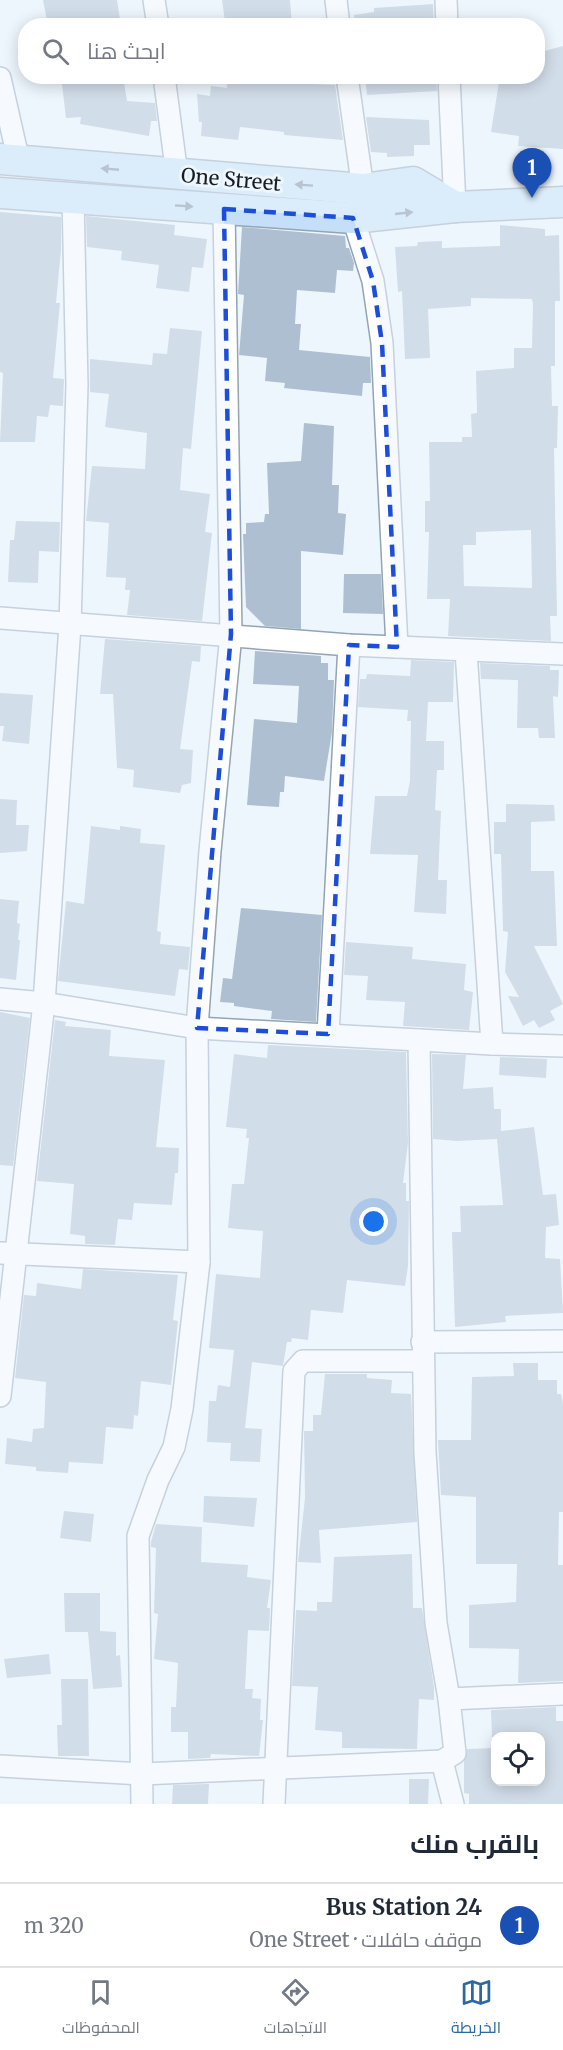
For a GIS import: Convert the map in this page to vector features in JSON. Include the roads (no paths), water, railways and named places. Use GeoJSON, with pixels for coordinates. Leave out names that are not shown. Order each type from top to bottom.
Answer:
{"type":"FeatureCollection","features":[{"type":"Feature","properties":{"kind":"street"},"geometry":{"type":"LineString","coordinates":[[154,0],[157,18]]}},
{"type":"Feature","properties":{"kind":"street"},"geometry":{"type":"LineString","coordinates":[[336,0],[338,18]]}},
{"type":"Feature","properties":{"kind":"street"},"geometry":{"type":"LineString","coordinates":[[446,0],[447,18]]}},
{"type":"Feature","properties":{"kind":"street"},"geometry":{"type":"LineString","coordinates":[[0,78],[9,160]]}},
{"type":"Feature","properties":{"kind":"street"},"geometry":{"type":"LineString","coordinates":[[165,84],[177,175]]}},
{"type":"Feature","properties":{"kind":"street"},"geometry":{"type":"LineString","coordinates":[[347,84],[363,189],[353,218],[373,281],[382,343],[397,647]]}},
{"type":"Feature","properties":{"kind":"street"},"geometry":{"type":"LineString","coordinates":[[449,84],[455,207]]}},
{"type":"Feature","properties":{"kind":"street","name":"One Street"},"geometry":{"type":"LineString","coordinates":[[9,160],[363,189],[413,182],[455,207]]}},
{"type":"Feature","properties":{"kind":"street","name":"One Street"},"geometry":{"type":"LineString","coordinates":[[0,192],[353,218],[455,207],[563,202]]}},
{"type":"Feature","properties":{"kind":"street"},"geometry":{"type":"LineString","coordinates":[[0,1395],[7,1253],[44,1003],[70,625],[77,385],[73,197]]}},
{"type":"Feature","properties":{"kind":"street"},"geometry":{"type":"LineString","coordinates":[[142,1804],[138,1536],[158,1480],[174,1447],[182,1409],[199,1262],[197,1028],[210,851],[231,634],[224,209]]}},
{"type":"Feature","properties":{"kind":"street"},"geometry":{"type":"LineString","coordinates":[[0,618],[70,625],[231,634],[349,645],[563,654]]}},
{"type":"Feature","properties":{"kind":"street"},"geometry":{"type":"LineString","coordinates":[[327,1034],[349,645]]}},
{"type":"Feature","properties":{"kind":"street"},"geometry":{"type":"LineString","coordinates":[[466,651],[492,1044]]}},
{"type":"Feature","properties":{"kind":"street"},"geometry":{"type":"LineString","coordinates":[[0,999],[44,1003],[197,1028],[419,1041],[563,1046]]}},
{"type":"Feature","properties":{"kind":"street"},"geometry":{"type":"LineString","coordinates":[[0,1766],[142,1774],[442,1761],[454,1753],[449,1700],[436,1623],[422,1352],[419,1041]]}},
{"type":"Feature","properties":{"kind":"street"},"geometry":{"type":"LineString","coordinates":[[7,1253],[199,1262]]}},
{"type":"Feature","properties":{"kind":"street"},"geometry":{"type":"LineString","coordinates":[[274,1804],[294,1371],[303,1361],[563,1341]]}},
{"type":"Feature","properties":{"kind":"street"},"geometry":{"type":"LineString","coordinates":[[449,1700],[563,1694]]}},
{"type":"Feature","properties":{"kind":"street"},"geometry":{"type":"LineString","coordinates":[[442,1761],[453,1804]]}},
{"type":"Feature","properties":{"kind":"place","name":"24 Bus Station"},"geometry":{"type":"Point","coordinates":[532,198]}}]}
